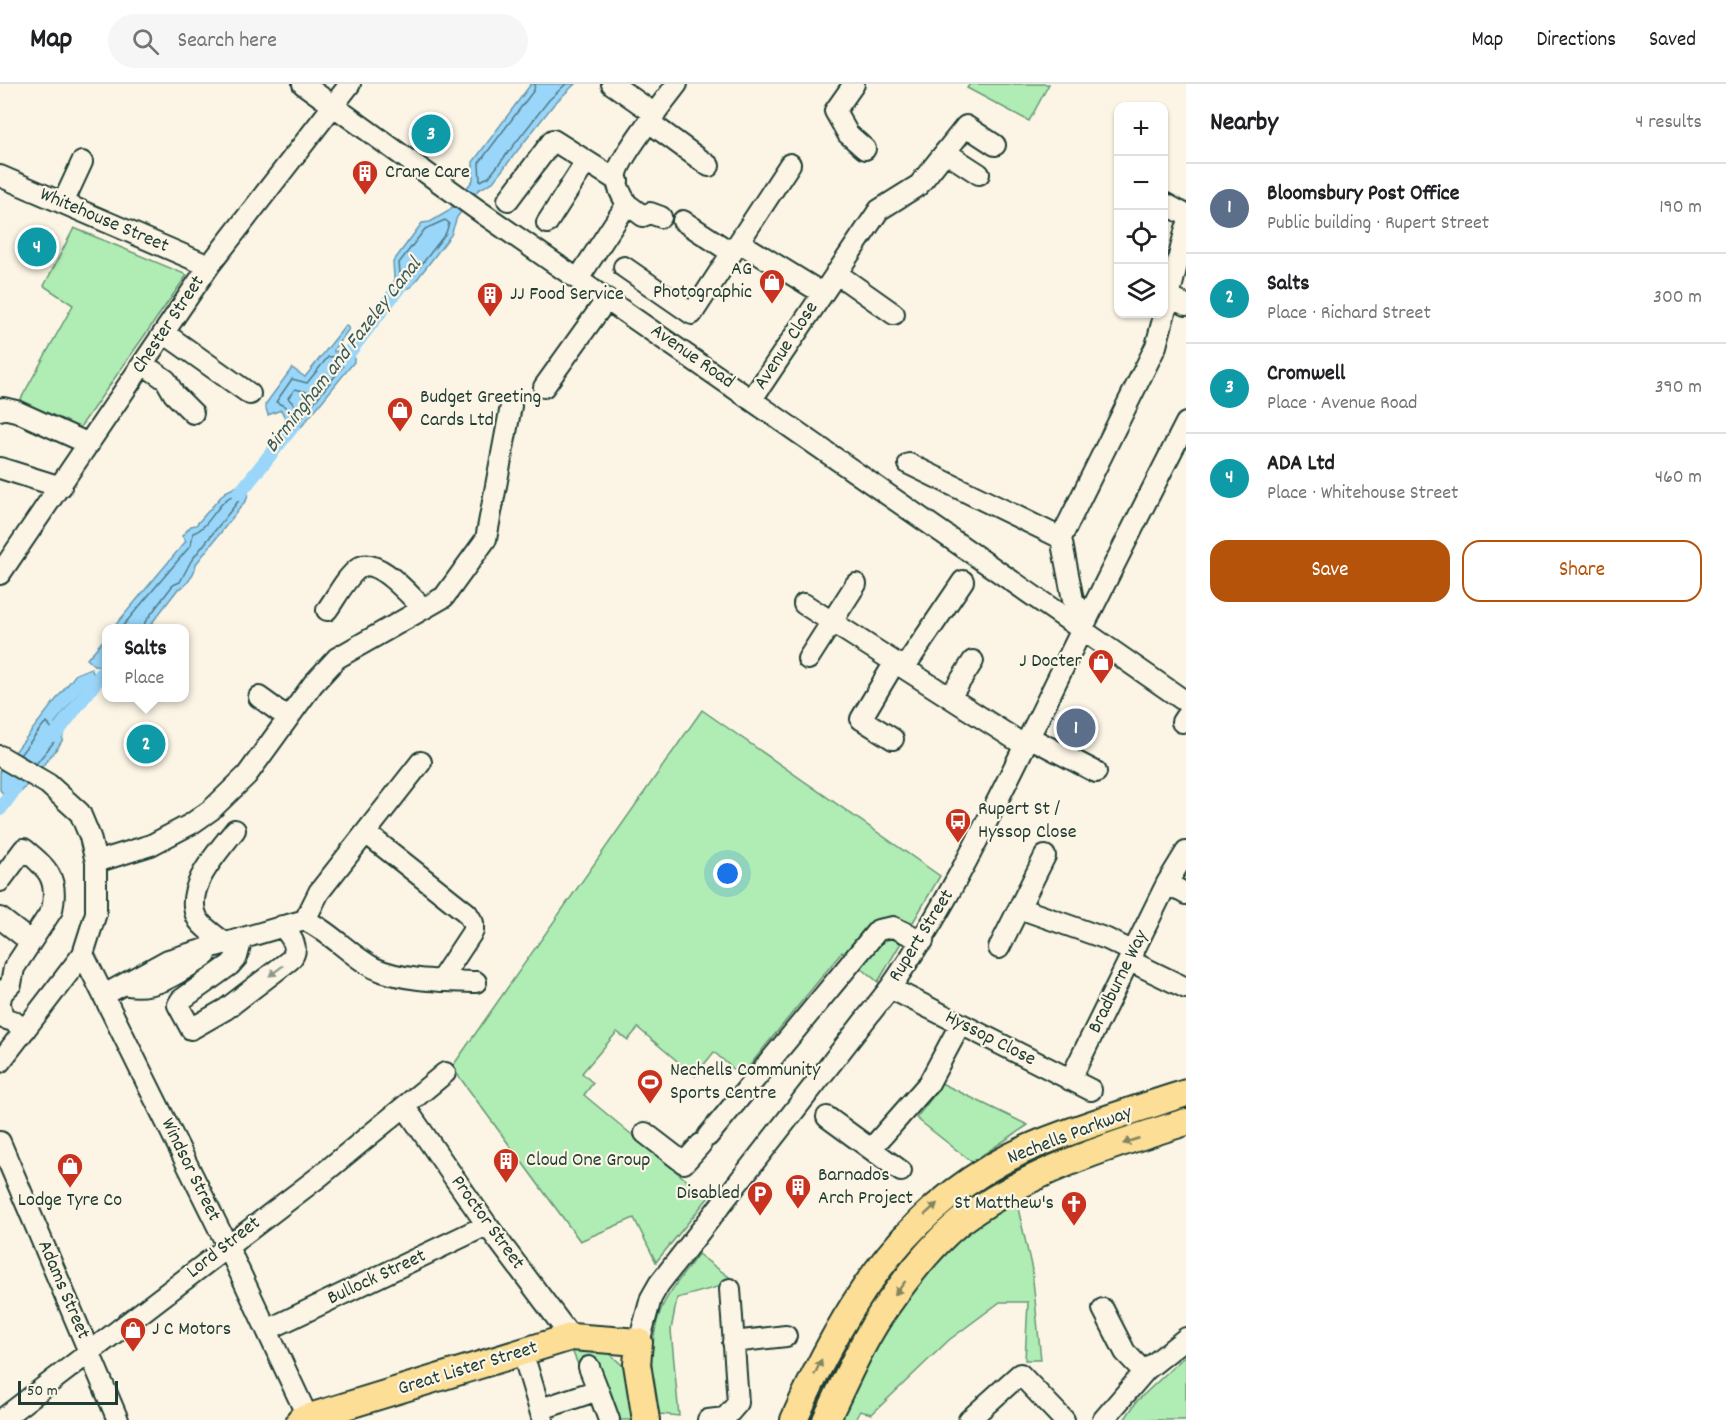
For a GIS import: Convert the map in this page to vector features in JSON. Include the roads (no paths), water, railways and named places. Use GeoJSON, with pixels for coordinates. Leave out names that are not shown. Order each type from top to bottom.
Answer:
{"type":"FeatureCollection","features":[{"type":"Feature","properties":{"kind":"main road","name":"Nechells Parkway"},"geometry":{"type":"LineString","coordinates":[[794,1420],[827,1348],[860,1292],[911,1228],[947,1195],[975,1177],[1040,1143],[1186,1093]]}},
{"type":"Feature","properties":{"kind":"main road","name":"Nechells Parkway"},"geometry":{"type":"LineString","coordinates":[[826,1420],[885,1307],[921,1262],[960,1222],[998,1196],[1033,1177],[1186,1122]]}},
{"type":"Feature","properties":{"kind":"main road","name":"Great Lister Street"},"geometry":{"type":"LineString","coordinates":[[305,1419],[570,1337],[639,1342]]}},
{"type":"Feature","properties":{"kind":"main road","name":"Rupert Street"},"geometry":{"type":"LineString","coordinates":[[639,1342],[637,1364],[646,1420]]}},
{"type":"Feature","properties":{"kind":"main road"},"geometry":{"type":"LineString","coordinates":[[812,1420],[853,1366]]}},
{"type":"Feature","properties":{"kind":"street","name":"Avenue Road"},"geometry":{"type":"LineString","coordinates":[[303,84],[475,208],[1084,624],[1186,702]]}},
{"type":"Feature","properties":{"kind":"street","name":"Chester Street"},"geometry":{"type":"LineString","coordinates":[[0,574],[209,266],[350,84]]}},
{"type":"Feature","properties":{"kind":"street"},"geometry":{"type":"LineString","coordinates":[[612,84],[709,166]]}},
{"type":"Feature","properties":{"kind":"street"},"geometry":{"type":"LineString","coordinates":[[660,217],[650,213],[644,216],[627,204],[617,173],[677,84]]}},
{"type":"Feature","properties":{"kind":"street"},"geometry":{"type":"LineString","coordinates":[[854,84],[835,111],[848,134],[865,150]]}},
{"type":"Feature","properties":{"kind":"street"},"geometry":{"type":"LineString","coordinates":[[979,174],[945,152],[966,126],[995,145]]}},
{"type":"Feature","properties":{"kind":"street"},"geometry":{"type":"LineString","coordinates":[[508,200],[553,140],[618,181]]}},
{"type":"Feature","properties":{"kind":"street","name":"Avenue Close"},"geometry":{"type":"LineString","coordinates":[[752,399],[879,210],[919,185],[945,152]]}},
{"type":"Feature","properties":{"kind":"street"},"geometry":{"type":"LineString","coordinates":[[63,203],[82,162]]}},
{"type":"Feature","properties":{"kind":"street"},"geometry":{"type":"LineString","coordinates":[[547,223],[586,162]]}},
{"type":"Feature","properties":{"kind":"street"},"geometry":{"type":"LineString","coordinates":[[624,267],[692,314],[790,164]]}},
{"type":"Feature","properties":{"kind":"street","name":"Whitehouse Street"},"geometry":{"type":"LineString","coordinates":[[0,176],[209,266]]}},
{"type":"Feature","properties":{"kind":"street"},"geometry":{"type":"LineString","coordinates":[[578,279],[627,204]]}},
{"type":"Feature","properties":{"kind":"street"},"geometry":{"type":"LineString","coordinates":[[1168,205],[1186,214]]}},
{"type":"Feature","properties":{"kind":"street","name":"Avenue Close"},"geometry":{"type":"LineString","coordinates":[[683,221],[822,293]]}},
{"type":"Feature","properties":{"kind":"street"},"geometry":{"type":"LineString","coordinates":[[1147,340],[1177,301],[1186,228]]}},
{"type":"Feature","properties":{"kind":"street"},"geometry":{"type":"LineString","coordinates":[[836,273],[894,314]]}},
{"type":"Feature","properties":{"kind":"street"},"geometry":{"type":"LineString","coordinates":[[544,387],[607,299]]}},
{"type":"Feature","properties":{"kind":"street"},"geometry":{"type":"LineString","coordinates":[[1084,624],[1073,600],[1060,538],[1156,346],[1162,323]]}},
{"type":"Feature","properties":{"kind":"street"},"geometry":{"type":"LineString","coordinates":[[164,333],[250,394]]}},
{"type":"Feature","properties":{"kind":"street"},"geometry":{"type":"LineString","coordinates":[[143,364],[166,380],[174,394],[193,413]]}},
{"type":"Feature","properties":{"kind":"street"},"geometry":{"type":"LineString","coordinates":[[1127,404],[1130,373]]}},
{"type":"Feature","properties":{"kind":"street"},"geometry":{"type":"LineString","coordinates":[[96,862],[151,845],[201,817],[247,775],[313,684],[337,658],[444,597],[486,539],[511,406]]}},
{"type":"Feature","properties":{"kind":"street"},"geometry":{"type":"LineString","coordinates":[[0,410],[3,408],[16,411],[89,444]]}},
{"type":"Feature","properties":{"kind":"street","name":"Rupert Street"},"geometry":{"type":"LineString","coordinates":[[639,1342],[651,1298],[659,1284],[890,988],[923,941],[968,861],[1186,423]]}},
{"type":"Feature","properties":{"kind":"street"},"geometry":{"type":"LineString","coordinates":[[909,464],[1060,538]]}},
{"type":"Feature","properties":{"kind":"street"},"geometry":{"type":"LineString","coordinates":[[0,468],[61,487]]}},
{"type":"Feature","properties":{"kind":"street"},"geometry":{"type":"LineString","coordinates":[[327,610],[359,568],[369,565],[380,568],[423,608]]}},
{"type":"Feature","properties":{"kind":"street"},"geometry":{"type":"LineString","coordinates":[[893,739],[861,719],[963,581]]}},
{"type":"Feature","properties":{"kind":"street"},"geometry":{"type":"LineString","coordinates":[[808,658],[856,584]]}},
{"type":"Feature","properties":{"kind":"street"},"geometry":{"type":"LineString","coordinates":[[804,604],[950,698],[1027,741],[1096,772]]}},
{"type":"Feature","properties":{"kind":"street"},"geometry":{"type":"LineString","coordinates":[[950,698],[973,661]]}},
{"type":"Feature","properties":{"kind":"street"},"geometry":{"type":"LineString","coordinates":[[259,697],[288,718]]}},
{"type":"Feature","properties":{"kind":"street"},"geometry":{"type":"LineString","coordinates":[[1,756],[48,784],[80,813],[90,837],[96,862],[96,913],[83,954],[19,1025],[3,1054]]}},
{"type":"Feature","properties":{"kind":"street"},"geometry":{"type":"LineString","coordinates":[[305,920],[319,892],[421,762]]}},
{"type":"Feature","properties":{"kind":"street"},"geometry":{"type":"LineString","coordinates":[[235,830],[207,865],[194,903],[200,922],[233,940],[237,957],[178,1005],[191,1029],[196,1029],[226,1008],[295,955],[296,947],[282,927]]}},
{"type":"Feature","properties":{"kind":"street"},"geometry":{"type":"LineString","coordinates":[[366,833],[467,913],[473,923],[473,931],[440,981]]}},
{"type":"Feature","properties":{"kind":"street"},"geometry":{"type":"LineString","coordinates":[[0,881],[24,849],[49,870],[54,899],[52,910],[14,968],[11,984],[2,993],[0,1003],[12,1010],[19,1025]]}},
{"type":"Feature","properties":{"kind":"street","name":"Bradburne Way"},"geometry":{"type":"LineString","coordinates":[[1070,1080],[1167,883],[1186,852]]}},
{"type":"Feature","properties":{"kind":"street"},"geometry":{"type":"LineString","coordinates":[[999,948],[1046,856]]}},
{"type":"Feature","properties":{"kind":"street"},"geometry":{"type":"LineString","coordinates":[[1167,883],[1186,894]]}},
{"type":"Feature","properties":{"kind":"street"},"geometry":{"type":"LineString","coordinates":[[1019,908],[1107,939],[1186,988]]}},
{"type":"Feature","properties":{"kind":"street"},"geometry":{"type":"LineString","coordinates":[[0,918],[31,942]]}},
{"type":"Feature","properties":{"kind":"street"},"geometry":{"type":"LineString","coordinates":[[105,995],[168,960],[305,920],[323,928],[374,968],[440,981],[476,982]]}},
{"type":"Feature","properties":{"kind":"street"},"geometry":{"type":"LineString","coordinates":[[645,1133],[684,1163],[879,930],[893,927],[923,941]]}},
{"type":"Feature","properties":{"kind":"street","name":"Windsor Street"},"geometry":{"type":"LineString","coordinates":[[83,954],[227,1245],[305,1419]]}},
{"type":"Feature","properties":{"kind":"street","name":"Hyssop Close"},"geometry":{"type":"LineString","coordinates":[[890,988],[1091,1090]]}},
{"type":"Feature","properties":{"kind":"street"},"geometry":{"type":"LineString","coordinates":[[871,1149],[929,1083],[960,1025]]}},
{"type":"Feature","properties":{"kind":"street","name":"Lord Street"},"geometry":{"type":"LineString","coordinates":[[1,1420],[320,1176],[445,1073]]}},
{"type":"Feature","properties":{"kind":"street","name":"Proctor Street"},"geometry":{"type":"LineString","coordinates":[[405,1107],[487,1225],[570,1337]]}},
{"type":"Feature","properties":{"kind":"street"},"geometry":{"type":"LineString","coordinates":[[827,1117],[901,1172]]}},
{"type":"Feature","properties":{"kind":"street","name":"Adams Street"},"geometry":{"type":"LineString","coordinates":[[2,1152],[118,1420]]}},
{"type":"Feature","properties":{"kind":"street","name":"Bullock Street"},"geometry":{"type":"LineString","coordinates":[[267,1330],[487,1225]]}},
{"type":"Feature","properties":{"kind":"street"},"geometry":{"type":"LineString","coordinates":[[708,1420],[725,1418],[738,1403],[730,1289]]}},
{"type":"Feature","properties":{"kind":"street"},"geometry":{"type":"LineString","coordinates":[[1103,1309],[1125,1352],[1144,1371]]}},
{"type":"Feature","properties":{"kind":"street"},"geometry":{"type":"LineString","coordinates":[[734,1342],[786,1336]]}},
{"type":"Feature","properties":{"kind":"street"},"geometry":{"type":"LineString","coordinates":[[1103,1420],[1144,1371],[1186,1338]]}},
{"type":"Feature","properties":{"kind":"street"},"geometry":{"type":"LineString","coordinates":[[527,1367],[542,1415],[598,1390]]}},
{"type":"Feature","properties":{"kind":"street"},"geometry":{"type":"LineString","coordinates":[[589,1367],[609,1420]]}},
{"type":"Feature","properties":{"kind":"street"},"geometry":{"type":"LineString","coordinates":[[969,1420],[1020,1374],[1064,1420]]}},
{"type":"Feature","properties":{"kind":"water"},"geometry":{"type":"Polygon","coordinates":[[[531,84],[575,84],[554,104],[493,182],[478,190],[457,217],[451,235],[411,287],[395,292],[393,262],[422,223],[430,222],[449,211],[473,180],[473,162],[531,84]]]}},
{"type":"Feature","properties":{"kind":"water"},"geometry":{"type":"Polygon","coordinates":[[[346,325],[349,329],[334,352],[354,346],[354,362],[302,426],[282,439],[286,420],[281,410],[268,415],[265,405],[292,368],[305,377],[346,325]]]}},
{"type":"Feature","properties":{"kind":"water"},"geometry":{"type":"Polygon","coordinates":[[[250,480],[247,499],[196,564],[187,583],[178,589],[151,624],[116,624],[186,541],[182,536],[191,526],[196,525],[225,492],[250,480]]]}},
{"type":"Feature","properties":{"kind":"water"},"geometry":{"type":"Polygon","coordinates":[[[102,642],[102,678],[97,681],[101,666],[94,665],[87,659],[102,642]]]}},
{"type":"Feature","properties":{"kind":"water"},"geometry":{"type":"Polygon","coordinates":[[[91,668],[94,675],[55,723],[55,727],[65,722],[62,741],[22,791],[4,804],[5,796],[0,790],[0,771],[76,674],[91,668]]]}},
{"type":"Feature","properties":{"kind":"waterway","name":"Birmingham and Fazeley Canal"},"geometry":{"type":"LineString","coordinates":[[344,359],[407,277]]}},
{"type":"Feature","properties":{"kind":"waterway","name":"Birmingham and Fazeley Canal"},"geometry":{"type":"LineString","coordinates":[[239,494],[294,425]]}},
{"type":"Feature","properties":{"kind":"waterway","name":"Birmingham and Fazeley Canal"},"geometry":{"type":"LineString","coordinates":[[55,735],[102,674]]}},
{"type":"Feature","properties":{"kind":"waterway","name":"Birmingham and Fazeley Canal"},"geometry":{"type":"LineString","coordinates":[[0,809],[15,789]]}},
{"type":"Feature","properties":{"kind":"place","name":"Cromwell"},"geometry":{"type":"Point","coordinates":[431,134]}},
{"type":"Feature","properties":{"kind":"place","name":"Crane Care"},"geometry":{"type":"Point","coordinates":[365,196]}},
{"type":"Feature","properties":{"kind":"place","name":"ADA Ltd"},"geometry":{"type":"Point","coordinates":[37,247]}},
{"type":"Feature","properties":{"kind":"place","name":"AG Photographic"},"geometry":{"type":"Point","coordinates":[772,305]}},
{"type":"Feature","properties":{"kind":"place","name":"JJ Food Service"},"geometry":{"type":"Point","coordinates":[490,318]}},
{"type":"Feature","properties":{"kind":"place","name":"Budget Greeting Cards Ltd"},"geometry":{"type":"Point","coordinates":[400,433]}},
{"type":"Feature","properties":{"kind":"place","name":"J Docter"},"geometry":{"type":"Point","coordinates":[1101,685]}},
{"type":"Feature","properties":{"kind":"place","name":"Bloomsbury Post Office"},"geometry":{"type":"Point","coordinates":[1076,728]}},
{"type":"Feature","properties":{"kind":"place","name":"Salts"},"geometry":{"type":"Point","coordinates":[146,744]}},
{"type":"Feature","properties":{"kind":"place","name":"Rupert St / Hyssop Close"},"geometry":{"type":"Point","coordinates":[958,844]}},
{"type":"Feature","properties":{"kind":"place","name":"Nechells Community Sports Centre"},"geometry":{"type":"Point","coordinates":[650,1105]}},
{"type":"Feature","properties":{"kind":"place","name":"Cloud One Group"},"geometry":{"type":"Point","coordinates":[506,1184]}},
{"type":"Feature","properties":{"kind":"place","name":"Lodge Tyre Co"},"geometry":{"type":"Point","coordinates":[70,1189]}},
{"type":"Feature","properties":{"kind":"place","name":"Barnados Arch Project"},"geometry":{"type":"Point","coordinates":[798,1210]}},
{"type":"Feature","properties":{"kind":"place","name":"Disabled"},"geometry":{"type":"Point","coordinates":[760,1217]}},
{"type":"Feature","properties":{"kind":"place","name":"St Matthew's"},"geometry":{"type":"Point","coordinates":[1074,1227]}},
{"type":"Feature","properties":{"kind":"place","name":"J C Motors"},"geometry":{"type":"Point","coordinates":[133,1353]}}]}
